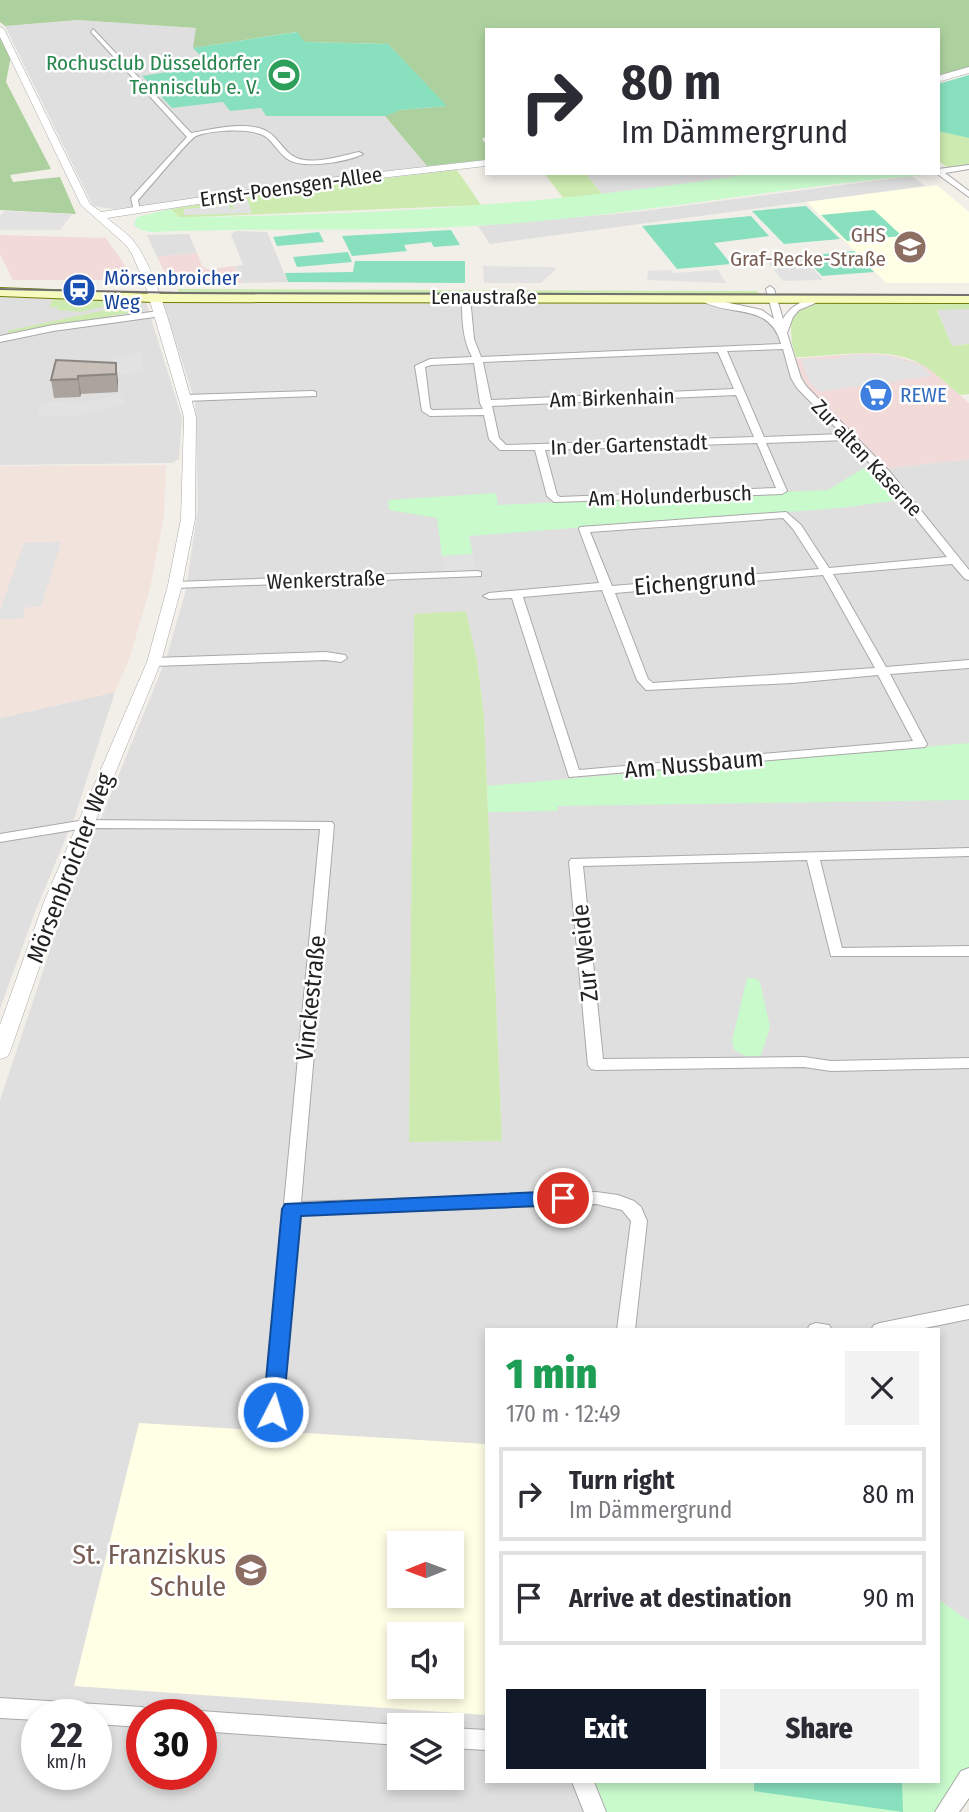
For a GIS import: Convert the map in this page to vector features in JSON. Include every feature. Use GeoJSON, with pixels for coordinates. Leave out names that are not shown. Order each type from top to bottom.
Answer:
{"type":"FeatureCollection","features":[{"type":"Feature","properties":{"kind":"main road","name":"Lenaustraße"},"geometry":{"type":"LineString","coordinates":[[0,283],[152,291],[466,297],[681,298],[969,288]]}},
{"type":"Feature","properties":{"kind":"main road","name":"Lenaustraße"},"geometry":{"type":"LineString","coordinates":[[0,292],[771,294],[823,299],[969,299]]}},
{"type":"Feature","properties":{"kind":"street","name":"Mörsenbroicher Weg"},"geometry":{"type":"LineString","coordinates":[[0,29],[84,201],[97,216],[119,233],[137,254],[152,291],[190,417],[188,519],[175,585],[154,662],[53,902],[0,1052]]}},
{"type":"Feature","properties":{"kind":"street"},"geometry":{"type":"LineString","coordinates":[[93,31],[191,135]]}},
{"type":"Feature","properties":{"kind":"street"},"geometry":{"type":"LineString","coordinates":[[940,78],[969,70]]}},
{"type":"Feature","properties":{"kind":"street"},"geometry":{"type":"LineString","coordinates":[[191,135],[227,130],[256,130],[265,134],[289,157],[302,161],[359,154]]}},
{"type":"Feature","properties":{"kind":"street"},"geometry":{"type":"LineString","coordinates":[[119,233],[118,220],[137,209],[134,200],[191,135]]}},
{"type":"Feature","properties":{"kind":"street","name":"Ernst-Poensgen-Allee"},"geometry":{"type":"LineString","coordinates":[[97,216],[336,180],[485,163]]}},
{"type":"Feature","properties":{"kind":"street"},"geometry":{"type":"LineString","coordinates":[[940,171],[969,167]]}},
{"type":"Feature","properties":{"kind":"street"},"geometry":{"type":"LineString","coordinates":[[940,173],[969,195]]}},
{"type":"Feature","properties":{"kind":"street","name":"Zur alten Kaserne"},"geometry":{"type":"LineString","coordinates":[[771,294],[796,378],[802,388],[907,498],[969,577]]}},
{"type":"Feature","properties":{"kind":"street","name":"In der Gartenstadt"},"geometry":{"type":"LineString","coordinates":[[466,297],[473,354],[478,359],[486,408],[494,439],[499,446],[511,449],[540,449],[850,437]]}},
{"type":"Feature","properties":{"kind":"street"},"geometry":{"type":"LineString","coordinates":[[681,298],[743,307],[768,317],[784,331],[787,317],[793,308],[823,299]]}},
{"type":"Feature","properties":{"kind":"street"},"geometry":{"type":"LineString","coordinates":[[0,339],[52,328],[159,314]]}},
{"type":"Feature","properties":{"kind":"street"},"geometry":{"type":"LineString","coordinates":[[478,359],[787,345]]}},
{"type":"Feature","properties":{"kind":"street"},"geometry":{"type":"LineString","coordinates":[[721,348],[759,440]]}},
{"type":"Feature","properties":{"kind":"street","name":"Am Birkenhain"},"geometry":{"type":"LineString","coordinates":[[478,359],[421,365],[425,409],[439,415],[486,408],[739,393]]}},
{"type":"Feature","properties":{"kind":"street"},"geometry":{"type":"LineString","coordinates":[[185,398],[313,394]]}},
{"type":"Feature","properties":{"kind":"street","name":"Am Holunderbusch"},"geometry":{"type":"LineString","coordinates":[[540,449],[552,496],[558,500],[782,491],[759,440]]}},
{"type":"Feature","properties":{"kind":"street"},"geometry":{"type":"LineString","coordinates":[[489,596],[607,588],[584,529],[786,515],[796,523],[880,671]]}},
{"type":"Feature","properties":{"kind":"street","name":"Eichengrund"},"geometry":{"type":"LineString","coordinates":[[956,560],[607,588],[643,680],[650,687],[969,664]]}},
{"type":"Feature","properties":{"kind":"street","name":"Wenkerstraße"},"geometry":{"type":"LineString","coordinates":[[175,585],[477,574]]}},
{"type":"Feature","properties":{"kind":"street","name":"Am Nussbaum"},"geometry":{"type":"LineString","coordinates":[[516,594],[574,774],[921,744],[880,671]]}},
{"type":"Feature","properties":{"kind":"street"},"geometry":{"type":"LineString","coordinates":[[154,662],[341,657]]}},
{"type":"Feature","properties":{"kind":"street"},"geometry":{"type":"LineString","coordinates":[[0,838],[85,824]]}},
{"type":"Feature","properties":{"kind":"street","name":"Vinckestraße"},"geometry":{"type":"LineString","coordinates":[[85,824],[327,825],[273,1412]]}},
{"type":"Feature","properties":{"kind":"street","name":"Zur Weide"},"geometry":{"type":"LineString","coordinates":[[969,852],[576,862],[596,1065],[804,1062],[831,1066],[969,1063]]}},
{"type":"Feature","properties":{"kind":"street"},"geometry":{"type":"LineString","coordinates":[[813,855],[836,953],[969,950]]}},
{"type":"Feature","properties":{"kind":"street"},"geometry":{"type":"LineString","coordinates":[[292,1209],[563,1198],[617,1201],[636,1211],[639,1221],[626,1328]]}},
{"type":"Feature","properties":{"kind":"street"},"geometry":{"type":"LineString","coordinates":[[890,1328],[969,1312]]}},
{"type":"Feature","properties":{"kind":"street"},"geometry":{"type":"LineString","coordinates":[[0,1707],[126,1716]]}},
{"type":"Feature","properties":{"kind":"street"},"geometry":{"type":"LineString","coordinates":[[217,1722],[387,1734]]}},
{"type":"Feature","properties":{"kind":"street"},"geometry":{"type":"LineString","coordinates":[[464,1739],[485,1740]]}},
{"type":"Feature","properties":{"kind":"street"},"geometry":{"type":"LineString","coordinates":[[946,1812],[969,1779]]}},
{"type":"Feature","properties":{"kind":"street"},"geometry":{"type":"LineString","coordinates":[[583,1783],[595,1812]]}},
{"type":"Feature","properties":{"kind":"shaded area"},"geometry":{"type":"Polygon","coordinates":[[[77,20],[196,28],[211,65],[172,108],[223,102],[230,111],[261,108],[266,116],[385,116],[427,166],[163,204],[113,209],[93,206],[5,26],[77,20]]]}},
{"type":"Feature","properties":{"kind":"shaded area"},"geometry":{"type":"Polygon","coordinates":[[[587,175],[744,175],[678,186],[602,194],[587,175]]]}},
{"type":"Feature","properties":{"kind":"shaded area"},"geometry":{"type":"Polygon","coordinates":[[[912,176],[925,186],[490,244],[478,226],[636,212],[912,176]]]}},
{"type":"Feature","properties":{"kind":"shaded area","name":"GHS Graf-Recke-Straße"},"geometry":{"type":"Polygon","coordinates":[[[937,185],[969,212],[969,283],[886,283],[807,202],[937,185]]]}},
{"type":"Feature","properties":{"kind":"shaded area"},"geometry":{"type":"Polygon","coordinates":[[[247,198],[252,213],[184,215],[184,209],[229,205],[230,209],[234,209],[232,201],[247,198]]]}},
{"type":"Feature","properties":{"kind":"shaded area"},"geometry":{"type":"Polygon","coordinates":[[[4,211],[72,214],[60,230],[0,230],[0,216],[4,211]]]}},
{"type":"Feature","properties":{"kind":"shaded area"},"geometry":{"type":"Polygon","coordinates":[[[236,231],[267,232],[288,282],[242,283],[235,266],[243,265],[231,234],[236,231]]]}},
{"type":"Feature","properties":{"kind":"shaded area"},"geometry":{"type":"Polygon","coordinates":[[[189,234],[197,253],[157,257],[147,235],[189,234]]]}},
{"type":"Feature","properties":{"kind":"shaded area"},"geometry":{"type":"Polygon","coordinates":[[[0,235],[106,238],[131,274],[123,280],[13,280],[0,254],[0,235]]]}},
{"type":"Feature","properties":{"kind":"shaded area"},"geometry":{"type":"Polygon","coordinates":[[[197,253],[202,266],[207,269],[235,266],[242,283],[181,282],[168,279],[157,257],[197,253]]]}},
{"type":"Feature","properties":{"kind":"shaded area"},"geometry":{"type":"Polygon","coordinates":[[[803,257],[823,280],[783,281],[766,260],[803,257]]]}},
{"type":"Feature","properties":{"kind":"shaded area"},"geometry":{"type":"Polygon","coordinates":[[[483,266],[557,268],[541,283],[484,283],[483,266]]]}},
{"type":"Feature","properties":{"kind":"shaded area"},"geometry":{"type":"Polygon","coordinates":[[[670,270],[674,273],[718,270],[726,283],[647,280],[648,271],[670,270]]]}},
{"type":"Feature","properties":{"kind":"shaded area"},"geometry":{"type":"Polygon","coordinates":[[[0,296],[145,299],[182,418],[179,459],[172,463],[0,465],[0,296]]]}},
{"type":"Feature","properties":{"kind":"shaded area"},"geometry":{"type":"Polygon","coordinates":[[[680,299],[719,303],[763,315],[782,331],[785,346],[969,580],[969,1621],[940,1600],[940,1328],[485,1328],[485,1783],[584,1783],[597,1812],[0,1812],[0,1100],[63,911],[166,659],[186,590],[198,507],[195,402],[164,304],[169,301],[680,299]],[[466,612],[414,614],[410,1142],[502,1141],[484,716],[477,660],[466,612]]]}},
{"type":"Feature","properties":{"kind":"shaded area"},"geometry":{"type":"Polygon","coordinates":[[[937,309],[969,309],[969,344],[952,346],[937,309]]]}},
{"type":"Feature","properties":{"kind":"shaded area"},"geometry":{"type":"Polygon","coordinates":[[[142,352],[145,373],[120,374],[120,371],[112,371],[114,358],[142,352]]]}},
{"type":"Feature","properties":{"kind":"shaded area"},"geometry":{"type":"Polygon","coordinates":[[[868,353],[894,356],[925,365],[969,403],[969,459],[883,469],[805,390],[792,359],[868,353]]]}},
{"type":"Feature","properties":{"kind":"shaded area"},"geometry":{"type":"Polygon","coordinates":[[[850,355],[898,358],[922,366],[932,376],[819,392],[809,381],[801,359],[834,359],[850,355]]]}},
{"type":"Feature","properties":{"kind":"shaded area"},"geometry":{"type":"Polygon","coordinates":[[[121,394],[125,403],[84,415],[37,416],[42,402],[93,401],[121,394]]]}},
{"type":"Feature","properties":{"kind":"shaded area"},"geometry":{"type":"Polygon","coordinates":[[[969,459],[969,576],[883,469],[969,459]]]}},
{"type":"Feature","properties":{"kind":"shaded area"},"geometry":{"type":"Polygon","coordinates":[[[166,465],[164,517],[150,588],[129,660],[115,692],[0,718],[0,466],[166,465]]]}},
{"type":"Feature","properties":{"kind":"shaded area"},"geometry":{"type":"Polygon","coordinates":[[[61,542],[41,607],[26,607],[22,619],[0,619],[0,610],[24,543],[61,542]]]}},
{"type":"Feature","properties":{"kind":"shaded area"},"geometry":{"type":"Polygon","coordinates":[[[473,554],[476,571],[445,573],[442,556],[473,554]]]}},
{"type":"Feature","properties":{"kind":"shaded area"},"geometry":{"type":"Polygon","coordinates":[[[115,692],[75,816],[35,912],[0,1009],[0,718],[115,692]]]}},
{"type":"Feature","properties":{"kind":"shaded area","name":"St. Franziskus Schule"},"geometry":{"type":"Polygon","coordinates":[[[139,1423],[485,1444],[485,1715],[74,1686],[139,1423]]]}},
{"type":"Feature","properties":{"kind":"green space"},"geometry":{"type":"Polygon","coordinates":[[[0,0],[969,0],[969,67],[940,74],[940,28],[485,28],[485,137],[482,139],[485,143],[485,160],[427,166],[385,116],[400,110],[446,106],[388,44],[304,42],[296,32],[193,48],[196,28],[77,20],[5,26],[0,22],[0,0]]]}},
{"type":"Feature","properties":{"kind":"green space","name":"Rochusclub Düsseldorfer Tennisclub e. V."},"geometry":{"type":"Polygon","coordinates":[[[297,32],[305,42],[388,44],[447,106],[400,110],[386,116],[266,116],[261,108],[230,111],[223,102],[172,108],[142,76],[210,65],[193,48],[297,32]]]}},
{"type":"Feature","properties":{"kind":"green space"},"geometry":{"type":"Polygon","coordinates":[[[0,36],[11,56],[6,82],[51,169],[10,175],[13,182],[60,177],[76,214],[0,210],[0,36]]]}},
{"type":"Feature","properties":{"kind":"green space"},"geometry":{"type":"Polygon","coordinates":[[[969,75],[969,138],[940,131],[940,83],[969,75]]]}},
{"type":"Feature","properties":{"kind":"green space"},"geometry":{"type":"Polygon","coordinates":[[[940,131],[969,138],[969,165],[949,168],[940,162],[940,131]]]}},
{"type":"Feature","properties":{"kind":"green space"},"geometry":{"type":"Polygon","coordinates":[[[457,170],[481,205],[193,217],[179,217],[171,209],[309,187],[457,170]]]}},
{"type":"Feature","properties":{"kind":"green space"},"geometry":{"type":"Polygon","coordinates":[[[546,175],[587,175],[602,194],[563,198],[546,175]]]}},
{"type":"Feature","properties":{"kind":"green space"},"geometry":{"type":"Polygon","coordinates":[[[742,175],[926,175],[613,213],[461,227],[151,232],[134,225],[137,217],[171,209],[179,217],[396,211],[541,200],[742,175]]]}},
{"type":"Feature","properties":{"kind":"green space"},"geometry":{"type":"Polygon","coordinates":[[[806,206],[840,239],[784,244],[752,211],[806,206]]]}},
{"type":"Feature","properties":{"kind":"green space"},"geometry":{"type":"Polygon","coordinates":[[[874,210],[902,236],[847,241],[821,215],[874,210]]]}},
{"type":"Feature","properties":{"kind":"green space"},"geometry":{"type":"Polygon","coordinates":[[[751,216],[769,236],[714,243],[731,264],[677,269],[642,226],[751,216]]]}},
{"type":"Feature","properties":{"kind":"green space"},"geometry":{"type":"Polygon","coordinates":[[[451,230],[460,245],[434,247],[431,242],[404,245],[407,251],[352,256],[342,236],[451,230]]]}},
{"type":"Feature","properties":{"kind":"green space"},"geometry":{"type":"Polygon","coordinates":[[[319,232],[324,242],[277,246],[273,237],[319,232]]]}},
{"type":"Feature","properties":{"kind":"green space"},"geometry":{"type":"Polygon","coordinates":[[[854,251],[874,272],[822,276],[803,256],[854,251]]]}},
{"type":"Feature","properties":{"kind":"green space"},"geometry":{"type":"Polygon","coordinates":[[[348,252],[352,262],[297,267],[293,257],[348,252]]]}},
{"type":"Feature","properties":{"kind":"green space"},"geometry":{"type":"Polygon","coordinates":[[[355,261],[465,261],[465,283],[288,282],[285,273],[353,272],[355,261]]]}},
{"type":"Feature","properties":{"kind":"green space"},"geometry":{"type":"Polygon","coordinates":[[[178,289],[757,291],[761,297],[179,295],[178,289]]]}},
{"type":"Feature","properties":{"kind":"green space"},"geometry":{"type":"Polygon","coordinates":[[[53,299],[123,302],[80,312],[49,307],[53,299]]]}},
{"type":"Feature","properties":{"kind":"green space"},"geometry":{"type":"Polygon","coordinates":[[[818,301],[969,301],[969,309],[937,310],[952,346],[969,344],[969,394],[960,395],[926,367],[896,355],[862,353],[796,357],[792,344],[790,315],[794,310],[818,301]]]}},
{"type":"Feature","properties":{"kind":"green space"},"geometry":{"type":"Polygon","coordinates":[[[124,306],[129,313],[9,333],[7,331],[124,306]]]}},
{"type":"Feature","properties":{"kind":"green space"},"geometry":{"type":"Polygon","coordinates":[[[864,468],[872,469],[899,500],[840,508],[469,536],[473,554],[442,556],[437,518],[389,510],[388,500],[496,493],[498,505],[828,490],[864,468]]]}},
{"type":"Feature","properties":{"kind":"green space"},"geometry":{"type":"Polygon","coordinates":[[[466,611],[477,660],[484,716],[502,1141],[409,1142],[414,614],[466,611]]]}},
{"type":"Feature","properties":{"kind":"green space"},"geometry":{"type":"Polygon","coordinates":[[[969,743],[969,800],[558,806],[557,811],[488,812],[487,786],[969,743]]]}},
{"type":"Feature","properties":{"kind":"green space"},"geometry":{"type":"Polygon","coordinates":[[[747,978],[755,978],[760,982],[770,1027],[761,1055],[753,1057],[734,1049],[732,1041],[747,978]]]}},
{"type":"Feature","properties":{"kind":"green space"},"geometry":{"type":"Polygon","coordinates":[[[940,1600],[969,1621],[969,1770],[939,1812],[597,1812],[584,1783],[940,1783],[940,1600]]]}},
{"type":"Feature","properties":{"kind":"green space"},"geometry":{"type":"Polygon","coordinates":[[[754,1783],[902,1783],[903,1812],[754,1791],[754,1783]]]}},
{"type":"Feature","properties":{"kind":"building"},"geometry":{"type":"Polygon","coordinates":[[[56,360],[116,363],[116,374],[51,380],[56,360]]]}},
{"type":"Feature","properties":{"kind":"tram line"},"geometry":{"type":"LineString","coordinates":[[0,289],[184,293],[969,295]]}},
{"type":"Feature","properties":{"kind":"place","name":"Rochusclub Düsseldorfer Tennisclub e. V."},"geometry":{"type":"Point","coordinates":[284,75]}},
{"type":"Feature","properties":{"kind":"place","name":"GHS Graf-Recke-Straße"},"geometry":{"type":"Point","coordinates":[910,247]}},
{"type":"Feature","properties":{"kind":"place","name":"Mörsenbroicher Weg"},"geometry":{"type":"Point","coordinates":[79,290]}},
{"type":"Feature","properties":{"kind":"place","name":"REWE"},"geometry":{"type":"Point","coordinates":[876,395]}},
{"type":"Feature","properties":{"kind":"place","name":"St. Franziskus Schule"},"geometry":{"type":"Point","coordinates":[251,1570]}},
{"type":"Feature","properties":{"kind":"route"},"geometry":{"type":"LineString","coordinates":[[273,1412],[292,1209],[563,1198]]}}]}
